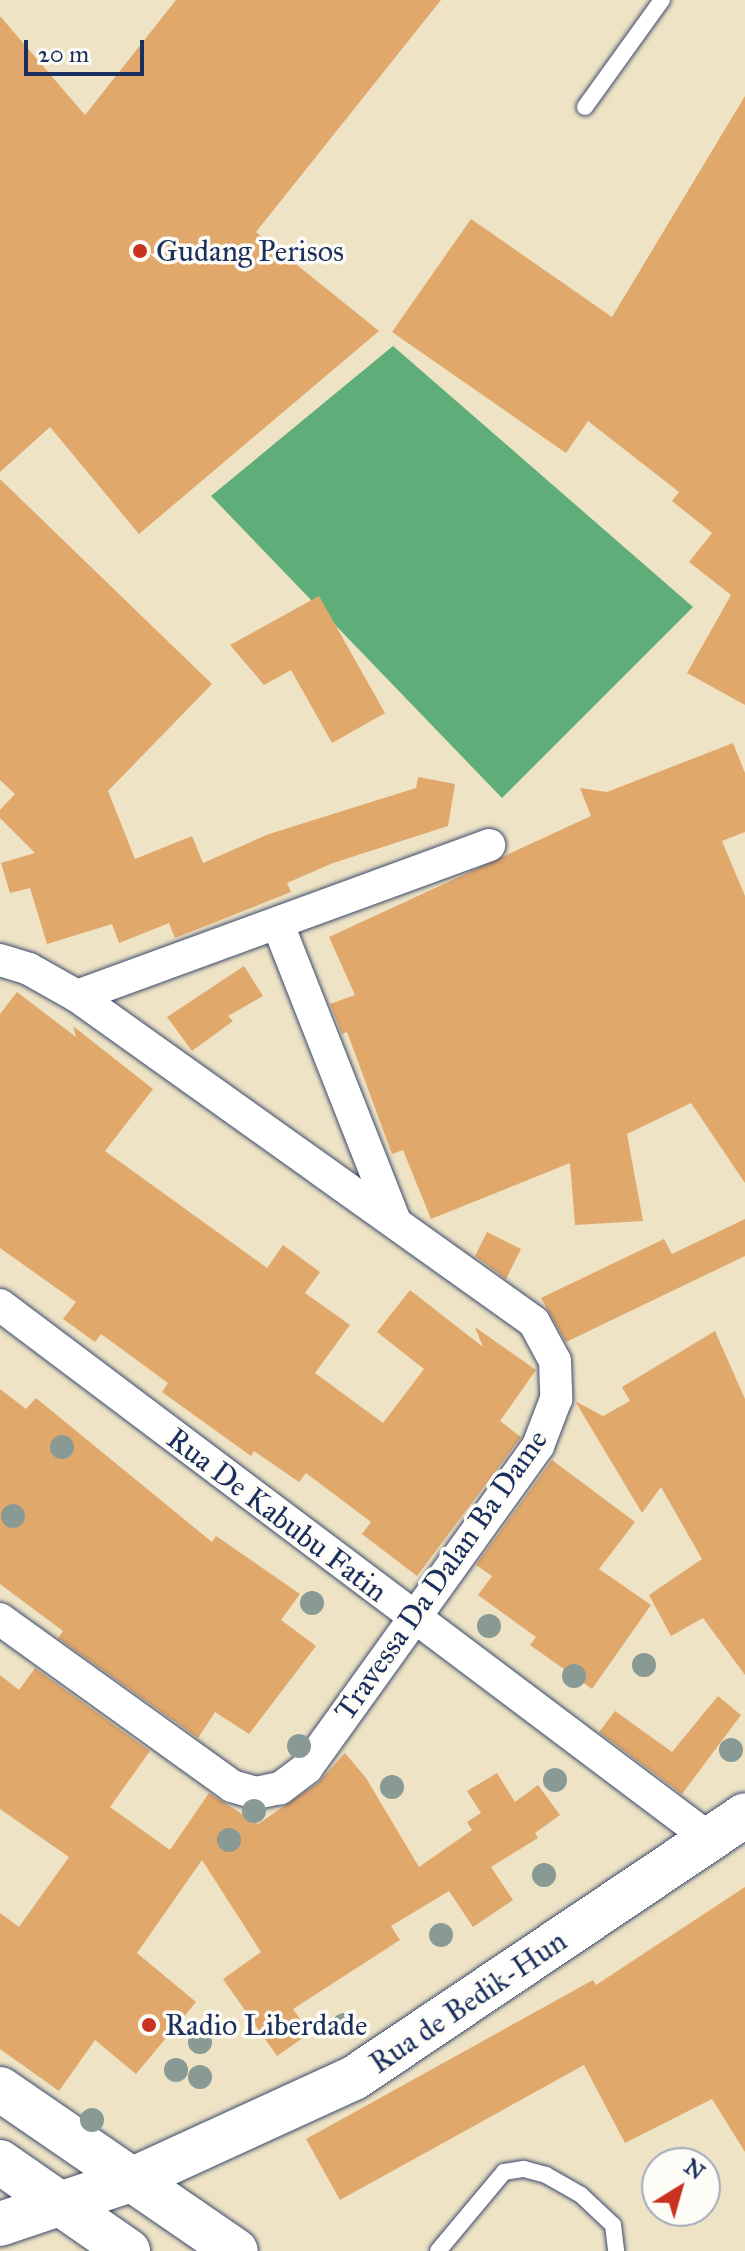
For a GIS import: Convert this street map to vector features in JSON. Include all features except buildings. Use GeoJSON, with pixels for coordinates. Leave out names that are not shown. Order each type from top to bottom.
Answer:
{"type":"FeatureCollection","features":[{"type":"Feature","properties":{"kind":"street"},"geometry":{"type":"LineString","coordinates":[[77,996],[279,927],[489,845]]}},
{"type":"Feature","properties":{"kind":"street"},"geometry":{"type":"LineString","coordinates":[[279,927],[395,1221]]}},
{"type":"Feature","properties":{"kind":"street","name":"Travessa Da Dalan Ba Dame"},"geometry":{"type":"LineString","coordinates":[[0,960],[29,969],[77,996],[534,1322],[555,1361],[556,1399],[538,1446],[412,1617],[307,1768],[280,1788],[256,1793],[232,1786],[0,1619]]}},
{"type":"Feature","properties":{"kind":"street","name":"Rua De Kabubu Fatin"},"geometry":{"type":"LineString","coordinates":[[0,1305],[412,1617],[734,1826]]}},
{"type":"Feature","properties":{"kind":"street","name":"Rua de Bedik-Hun"},"geometry":{"type":"LineString","coordinates":[[0,2224],[131,2180],[354,2078],[734,1826]]}},
{"type":"Feature","properties":{"kind":"street"},"geometry":{"type":"LineString","coordinates":[[0,2089],[236,2251]]}},
{"type":"Feature","properties":{"kind":"street"},"geometry":{"type":"LineString","coordinates":[[0,2162],[128,2251]]}},
{"type":"Feature","properties":{"kind":"lane"},"geometry":{"type":"LineString","coordinates":[[585,107],[662,0]]}},
{"type":"Feature","properties":{"kind":"lane"},"geometry":{"type":"LineString","coordinates":[[438,2251],[504,2172],[524,2169],[546,2175],[581,2195],[613,2225],[616,2251]]}},
{"type":"Feature","properties":{"kind":"green space"},"geometry":{"type":"Polygon","coordinates":[[[393,346],[693,607],[502,798],[211,496],[393,346]]]}},
{"type":"Feature","properties":{"kind":"place","name":"Gudang Perisos"},"geometry":{"type":"Point","coordinates":[140,251]}},
{"type":"Feature","properties":{"kind":"place","name":"Radio Liberdade"},"geometry":{"type":"Point","coordinates":[149,2025]}}]}
